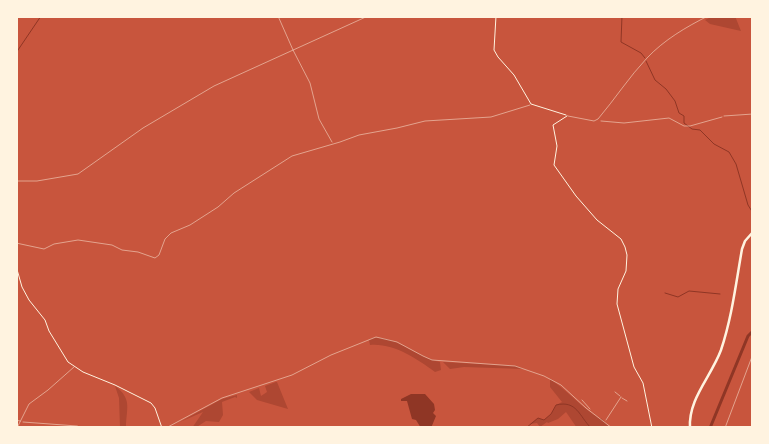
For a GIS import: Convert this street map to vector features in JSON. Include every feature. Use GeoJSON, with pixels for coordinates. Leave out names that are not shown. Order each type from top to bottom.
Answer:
{"type":"FeatureCollection","features":[{"type":"Feature","properties":{"kind":"highway"},"geometry":{"type":"LineString","coordinates":[[690,428],[690,411],[714,367],[723,343],[739,275],[742,249],[753,232]]}},
{"type":"Feature","properties":{"kind":"street"},"geometry":{"type":"LineString","coordinates":[[278,16],[292,50],[310,83],[319,119],[333,143]]}},
{"type":"Feature","properties":{"kind":"street"},"geometry":{"type":"LineString","coordinates":[[16,181],[37,181],[78,174],[143,128],[214,86],[368,16]]}},
{"type":"Feature","properties":{"kind":"street"},"geometry":{"type":"LineString","coordinates":[[496,16],[494,50],[511,70],[531,104]]}},
{"type":"Feature","properties":{"kind":"street"},"geometry":{"type":"LineString","coordinates":[[16,243],[44,249],[54,244],[75,239],[112,245],[122,250],[138,252],[155,258],[159,255],[165,239],[171,233],[187,227],[200,219],[280,163],[292,156],[359,134],[398,128],[425,121],[491,117],[531,104],[567,116],[595,121],[659,46],[692,24],[708,16]]}},
{"type":"Feature","properties":{"kind":"street"},"geometry":{"type":"LineString","coordinates":[[724,116],[753,114]]}},
{"type":"Feature","properties":{"kind":"street"},"geometry":{"type":"LineString","coordinates":[[567,116],[553,125],[557,146],[554,166],[597,220],[620,239],[625,246],[627,255],[626,271],[618,289],[618,304],[634,366],[644,387],[652,428]]}},
{"type":"Feature","properties":{"kind":"street"},"geometry":{"type":"LineString","coordinates":[[16,266],[20,284],[27,297],[45,320],[64,358],[74,367],[151,403],[155,408],[162,428]]}},
{"type":"Feature","properties":{"kind":"street"},"geometry":{"type":"LineString","coordinates":[[166,428],[222,398],[292,375],[331,355],[378,337],[398,342],[423,356],[437,361],[520,366],[556,381],[612,428]]}},
{"type":"Feature","properties":{"kind":"street"},"geometry":{"type":"LineString","coordinates":[[17,428],[29,404],[74,367]]}},
{"type":"Feature","properties":{"kind":"street"},"geometry":{"type":"LineString","coordinates":[[615,392],[627,401]]}},
{"type":"Feature","properties":{"kind":"street"},"geometry":{"type":"LineString","coordinates":[[605,422],[621,397]]}},
{"type":"Feature","properties":{"kind":"street"},"geometry":{"type":"LineString","coordinates":[[582,400],[589,407],[589,410]]}},
{"type":"Feature","properties":{"kind":"street"},"geometry":{"type":"LineString","coordinates":[[16,420],[83,428]]}},
{"type":"Feature","properties":{"kind":"path"},"geometry":{"type":"LineString","coordinates":[[595,121],[624,123],[669,118],[684,126],[690,126],[709,122],[724,116]]}},
{"type":"Feature","properties":{"kind":"path"},"geometry":{"type":"LineString","coordinates":[[725,428],[753,354]]}},
{"type":"Feature","properties":{"kind":"shaded area"},"geometry":{"type":"Polygon","coordinates":[[[713,16],[735,16],[741,31],[710,24],[705,20],[713,16]]]}},
{"type":"Feature","properties":{"kind":"shaded area"},"geometry":{"type":"Polygon","coordinates":[[[373,338],[391,340],[431,360],[440,362],[441,370],[435,372],[413,357],[396,349],[370,345],[369,340],[373,338]]]}},
{"type":"Feature","properties":{"kind":"shaded area"},"geometry":{"type":"Polygon","coordinates":[[[443,362],[515,366],[524,369],[464,367],[450,369],[443,362]]]}},
{"type":"Feature","properties":{"kind":"shaded area"},"geometry":{"type":"Polygon","coordinates":[[[550,379],[593,415],[601,418],[610,428],[577,428],[566,412],[558,419],[547,422],[540,427],[537,423],[530,424],[538,418],[544,420],[551,414],[556,405],[562,402],[550,387],[550,379]]]}},
{"type":"Feature","properties":{"kind":"shaded area"},"geometry":{"type":"Polygon","coordinates":[[[277,382],[288,409],[257,400],[249,392],[259,388],[261,396],[267,392],[265,386],[277,382]]]}},
{"type":"Feature","properties":{"kind":"shaded area"},"geometry":{"type":"Polygon","coordinates":[[[115,386],[121,391],[126,400],[126,428],[120,428],[119,398],[115,386]]]}},
{"type":"Feature","properties":{"kind":"shaded area"},"geometry":{"type":"Polygon","coordinates":[[[411,394],[425,394],[434,404],[435,410],[433,413],[436,416],[431,428],[421,428],[416,420],[412,419],[407,401],[401,401],[401,399],[411,394]]]}},
{"type":"Feature","properties":{"kind":"shaded area"},"geometry":{"type":"Polygon","coordinates":[[[237,395],[237,398],[222,402],[223,415],[219,422],[206,421],[192,428],[203,412],[180,422],[222,399],[237,395]]]}},
{"type":"Feature","properties":{"kind":"waterway"},"geometry":{"type":"LineString","coordinates":[[16,53],[41,16]]}},
{"type":"Feature","properties":{"kind":"waterway"},"geometry":{"type":"LineString","coordinates":[[622,16],[621,42],[641,53],[645,58]]}},
{"type":"Feature","properties":{"kind":"waterway"},"geometry":{"type":"LineString","coordinates":[[646,61],[655,80],[666,89],[675,101],[679,113],[684,116],[684,123],[692,129],[700,130],[714,144],[729,152],[736,164],[748,205],[753,213]]}},
{"type":"Feature","properties":{"kind":"waterway"},"geometry":{"type":"LineString","coordinates":[[665,293],[678,297],[689,291],[720,294]]}},
{"type":"Feature","properties":{"kind":"waterway"},"geometry":{"type":"LineString","coordinates":[[710,428],[748,336],[753,331]]}},
{"type":"Feature","properties":{"kind":"waterway"},"geometry":{"type":"LineString","coordinates":[[526,428],[538,418],[544,420],[551,414],[556,405],[563,404],[577,410],[591,428]]}}]}
